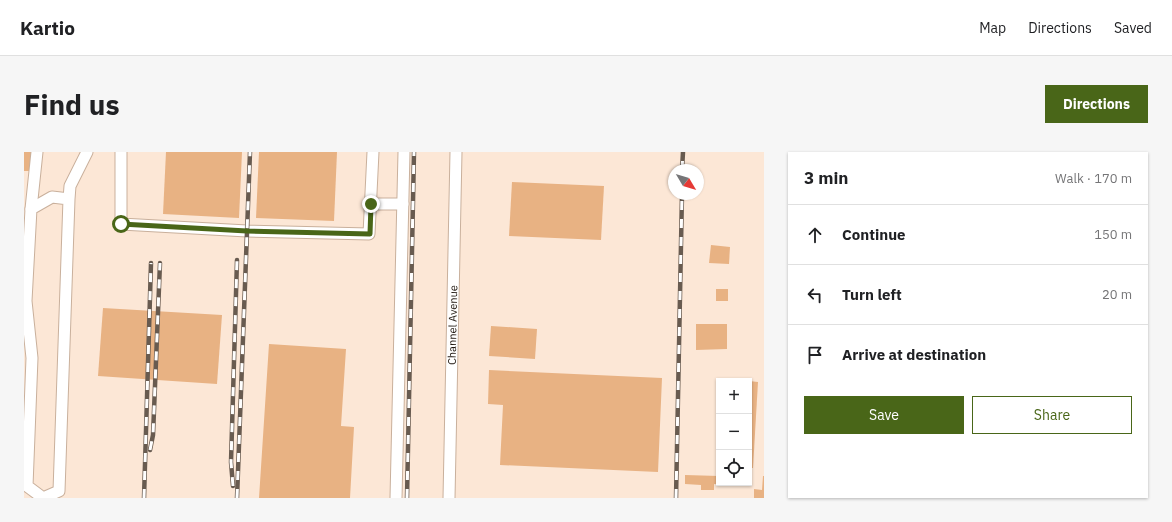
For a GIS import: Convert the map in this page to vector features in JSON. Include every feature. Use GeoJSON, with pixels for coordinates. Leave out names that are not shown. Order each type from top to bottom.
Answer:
{"type":"FeatureCollection","features":[{"type":"Feature","properties":{"kind":"street"},"geometry":{"type":"LineString","coordinates":[[37,152],[30,208],[26,301],[32,358],[27,486],[42,498],[58,491],[70,186],[87,152]]}},
{"type":"Feature","properties":{"kind":"street"},"geometry":{"type":"LineString","coordinates":[[121,152],[121,224],[247,231],[370,234],[373,152]]}},
{"type":"Feature","properties":{"kind":"street"},"geometry":{"type":"LineString","coordinates":[[396,498],[404,152]]}},
{"type":"Feature","properties":{"kind":"street","name":"Channel Avenue"},"geometry":{"type":"LineString","coordinates":[[449,498],[456,152]]}},
{"type":"Feature","properties":{"kind":"street"},"geometry":{"type":"LineString","coordinates":[[30,208],[52,197],[69,199]]}},
{"type":"Feature","properties":{"kind":"street"},"geometry":{"type":"LineString","coordinates":[[371,204],[403,204]]}},
{"type":"Feature","properties":{"kind":"building"},"geometry":{"type":"Polygon","coordinates":[[[24,152],[33,152],[32,171],[24,171],[24,152]]]}},
{"type":"Feature","properties":{"kind":"building"},"geometry":{"type":"Polygon","coordinates":[[[166,152],[242,152],[239,218],[163,214],[166,152]]]}},
{"type":"Feature","properties":{"kind":"building"},"geometry":{"type":"Polygon","coordinates":[[[259,152],[337,152],[334,221],[256,218],[259,152]]]}},
{"type":"Feature","properties":{"kind":"building"},"geometry":{"type":"Polygon","coordinates":[[[512,182],[604,186],[601,240],[509,236],[512,182]]]}},
{"type":"Feature","properties":{"kind":"building"},"geometry":{"type":"Polygon","coordinates":[[[711,245],[730,247],[729,264],[709,263],[711,245]]]}},
{"type":"Feature","properties":{"kind":"building"},"geometry":{"type":"Polygon","coordinates":[[[716,289],[728,289],[728,301],[716,301],[716,289]]]}},
{"type":"Feature","properties":{"kind":"building"},"geometry":{"type":"Polygon","coordinates":[[[103,308],[222,315],[217,384],[98,376],[103,308]]]}},
{"type":"Feature","properties":{"kind":"building"},"geometry":{"type":"Polygon","coordinates":[[[696,324],[727,324],[727,349],[696,350],[696,324]]]}},
{"type":"Feature","properties":{"kind":"building"},"geometry":{"type":"Polygon","coordinates":[[[491,326],[537,329],[535,359],[489,356],[491,326]]]}},
{"type":"Feature","properties":{"kind":"building"},"geometry":{"type":"Polygon","coordinates":[[[269,344],[346,349],[341,426],[354,427],[350,498],[259,498],[269,344]]]}},
{"type":"Feature","properties":{"kind":"building"},"geometry":{"type":"Polygon","coordinates":[[[489,370],[662,378],[658,472],[500,465],[503,405],[488,404],[489,370]]]}},
{"type":"Feature","properties":{"kind":"building"},"geometry":{"type":"Polygon","coordinates":[[[752,381],[758,382],[752,468],[752,381]]]}},
{"type":"Feature","properties":{"kind":"building"},"geometry":{"type":"Polygon","coordinates":[[[685,475],[716,476],[714,490],[701,490],[701,485],[685,484],[685,475]]]}},
{"type":"Feature","properties":{"kind":"building"},"geometry":{"type":"Polygon","coordinates":[[[763,476],[764,498],[754,498],[754,489],[762,490],[763,476]]]}},
{"type":"Feature","properties":{"kind":"railway"},"geometry":{"type":"LineString","coordinates":[[237,498],[250,152]]}},
{"type":"Feature","properties":{"kind":"railway"},"geometry":{"type":"LineString","coordinates":[[407,498],[414,152]]}},
{"type":"Feature","properties":{"kind":"railway"},"geometry":{"type":"LineString","coordinates":[[682,164],[683,152]]}},
{"type":"Feature","properties":{"kind":"railway"},"geometry":{"type":"LineString","coordinates":[[676,498],[682,200]]}},
{"type":"Feature","properties":{"kind":"railway"},"geometry":{"type":"LineString","coordinates":[[233,486],[231,462],[237,260]]}},
{"type":"Feature","properties":{"kind":"railway"},"geometry":{"type":"LineString","coordinates":[[144,498],[151,263]]}},
{"type":"Feature","properties":{"kind":"railway"},"geometry":{"type":"LineString","coordinates":[[150,450],[153,435],[160,263]]}},
{"type":"Feature","properties":{"kind":"route"},"geometry":{"type":"LineString","coordinates":[[121,224],[247,231],[370,234],[371,204]]}}]}
